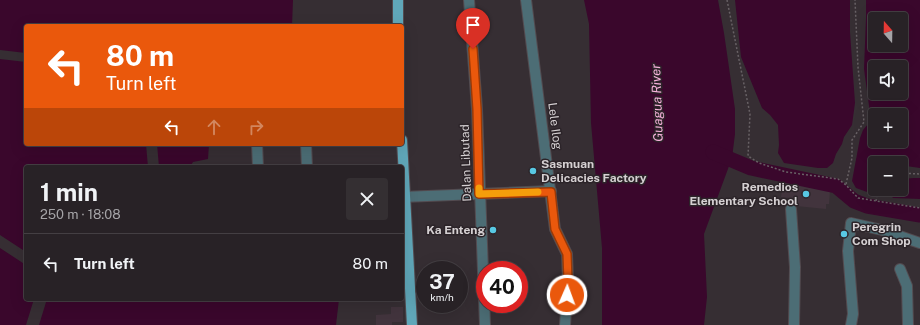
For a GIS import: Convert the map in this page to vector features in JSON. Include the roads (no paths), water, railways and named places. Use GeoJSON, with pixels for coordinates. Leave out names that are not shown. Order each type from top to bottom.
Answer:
{"type":"FeatureCollection","features":[{"type":"Feature","properties":{"kind":"main road"},"geometry":{"type":"LineString","coordinates":[[398,0],[398,24]]}},
{"type":"Feature","properties":{"kind":"main road"},"geometry":{"type":"LineString","coordinates":[[402,146],[403,165]]}},
{"type":"Feature","properties":{"kind":"main road"},"geometry":{"type":"LineString","coordinates":[[404,197],[412,325]]}},
{"type":"Feature","properties":{"kind":"street","name":"Dalan Libutad"},"geometry":{"type":"LineString","coordinates":[[469,0],[477,109],[485,325]]}},
{"type":"Feature","properties":{"kind":"street","name":"Lele Ilog"},"geometry":{"type":"LineString","coordinates":[[526,0],[555,229],[567,254],[568,280],[565,325]]}},
{"type":"Feature","properties":{"kind":"street"},"geometry":{"type":"LineString","coordinates":[[257,146],[258,165]]}},
{"type":"Feature","properties":{"kind":"street"},"geometry":{"type":"LineString","coordinates":[[306,146],[307,165]]}},
{"type":"Feature","properties":{"kind":"street"},"geometry":{"type":"LineString","coordinates":[[404,197],[551,192]]}},
{"type":"Feature","properties":{"kind":"street"},"geometry":{"type":"LineString","coordinates":[[791,209],[795,267],[794,325]]}},
{"type":"Feature","properties":{"kind":"street"},"geometry":{"type":"LineString","coordinates":[[851,325],[853,314],[848,251],[851,223],[882,230],[920,243]]}},
{"type":"Feature","properties":{"kind":"street"},"geometry":{"type":"LineString","coordinates":[[900,269],[907,286],[908,325]]}},
{"type":"Feature","properties":{"kind":"water"},"geometry":{"type":"Polygon","coordinates":[[[0,0],[293,0],[292,24],[24,24],[24,53],[0,50],[0,0]]]}},
{"type":"Feature","properties":{"kind":"water","name":"Guagua River"},"geometry":{"type":"Polygon","coordinates":[[[584,0],[718,0],[735,109],[735,134],[732,158],[704,234],[707,297],[704,325],[602,325],[602,248],[591,123],[589,24],[584,0]]]}},
{"type":"Feature","properties":{"kind":"water"},"geometry":{"type":"Polygon","coordinates":[[[735,0],[850,0],[850,32],[855,103],[852,125],[844,137],[833,163],[827,168],[784,163],[778,153],[778,125],[762,108],[741,57],[735,0]]]}},
{"type":"Feature","properties":{"kind":"water"},"geometry":{"type":"Polygon","coordinates":[[[866,0],[920,0],[920,168],[908,166],[908,156],[868,156],[867,192],[856,188],[852,181],[860,138],[863,130],[868,124],[868,148],[908,148],[908,108],[869,108],[868,100],[908,100],[908,60],[868,60],[868,98],[864,69],[866,0]]]}},
{"type":"Feature","properties":{"kind":"water"},"geometry":{"type":"Polygon","coordinates":[[[0,59],[24,62],[24,146],[146,146],[148,165],[24,165],[24,251],[0,235],[0,59]]]}},
{"type":"Feature","properties":{"kind":"water"},"geometry":{"type":"Polygon","coordinates":[[[157,146],[209,146],[208,159],[193,162],[191,165],[159,165],[157,146]]]}},
{"type":"Feature","properties":{"kind":"water"},"geometry":{"type":"Polygon","coordinates":[[[908,178],[920,178],[920,199],[893,198],[891,196],[908,196],[908,178]]]}},
{"type":"Feature","properties":{"kind":"water"},"geometry":{"type":"Polygon","coordinates":[[[0,248],[24,264],[24,301],[33,301],[26,325],[0,325],[0,248]]]}},
{"type":"Feature","properties":{"kind":"water"},"geometry":{"type":"Polygon","coordinates":[[[46,301],[339,301],[336,325],[39,325],[46,301]]]}},
{"type":"Feature","properties":{"kind":"waterway"},"geometry":{"type":"LineString","coordinates":[[713,152],[751,168],[836,186],[854,201],[867,206],[920,215]]}},
{"type":"Feature","properties":{"kind":"place","name":"Sasmuan Delicacies Factory"},"geometry":{"type":"Point","coordinates":[533,171]}},
{"type":"Feature","properties":{"kind":"place","name":"Remedios Elementary School"},"geometry":{"type":"Point","coordinates":[806,194]}},
{"type":"Feature","properties":{"kind":"place","name":"Ka Enteng"},"geometry":{"type":"Point","coordinates":[493,230]}},
{"type":"Feature","properties":{"kind":"place","name":"Peregrin Com Shop"},"geometry":{"type":"Point","coordinates":[844,234]}}]}
